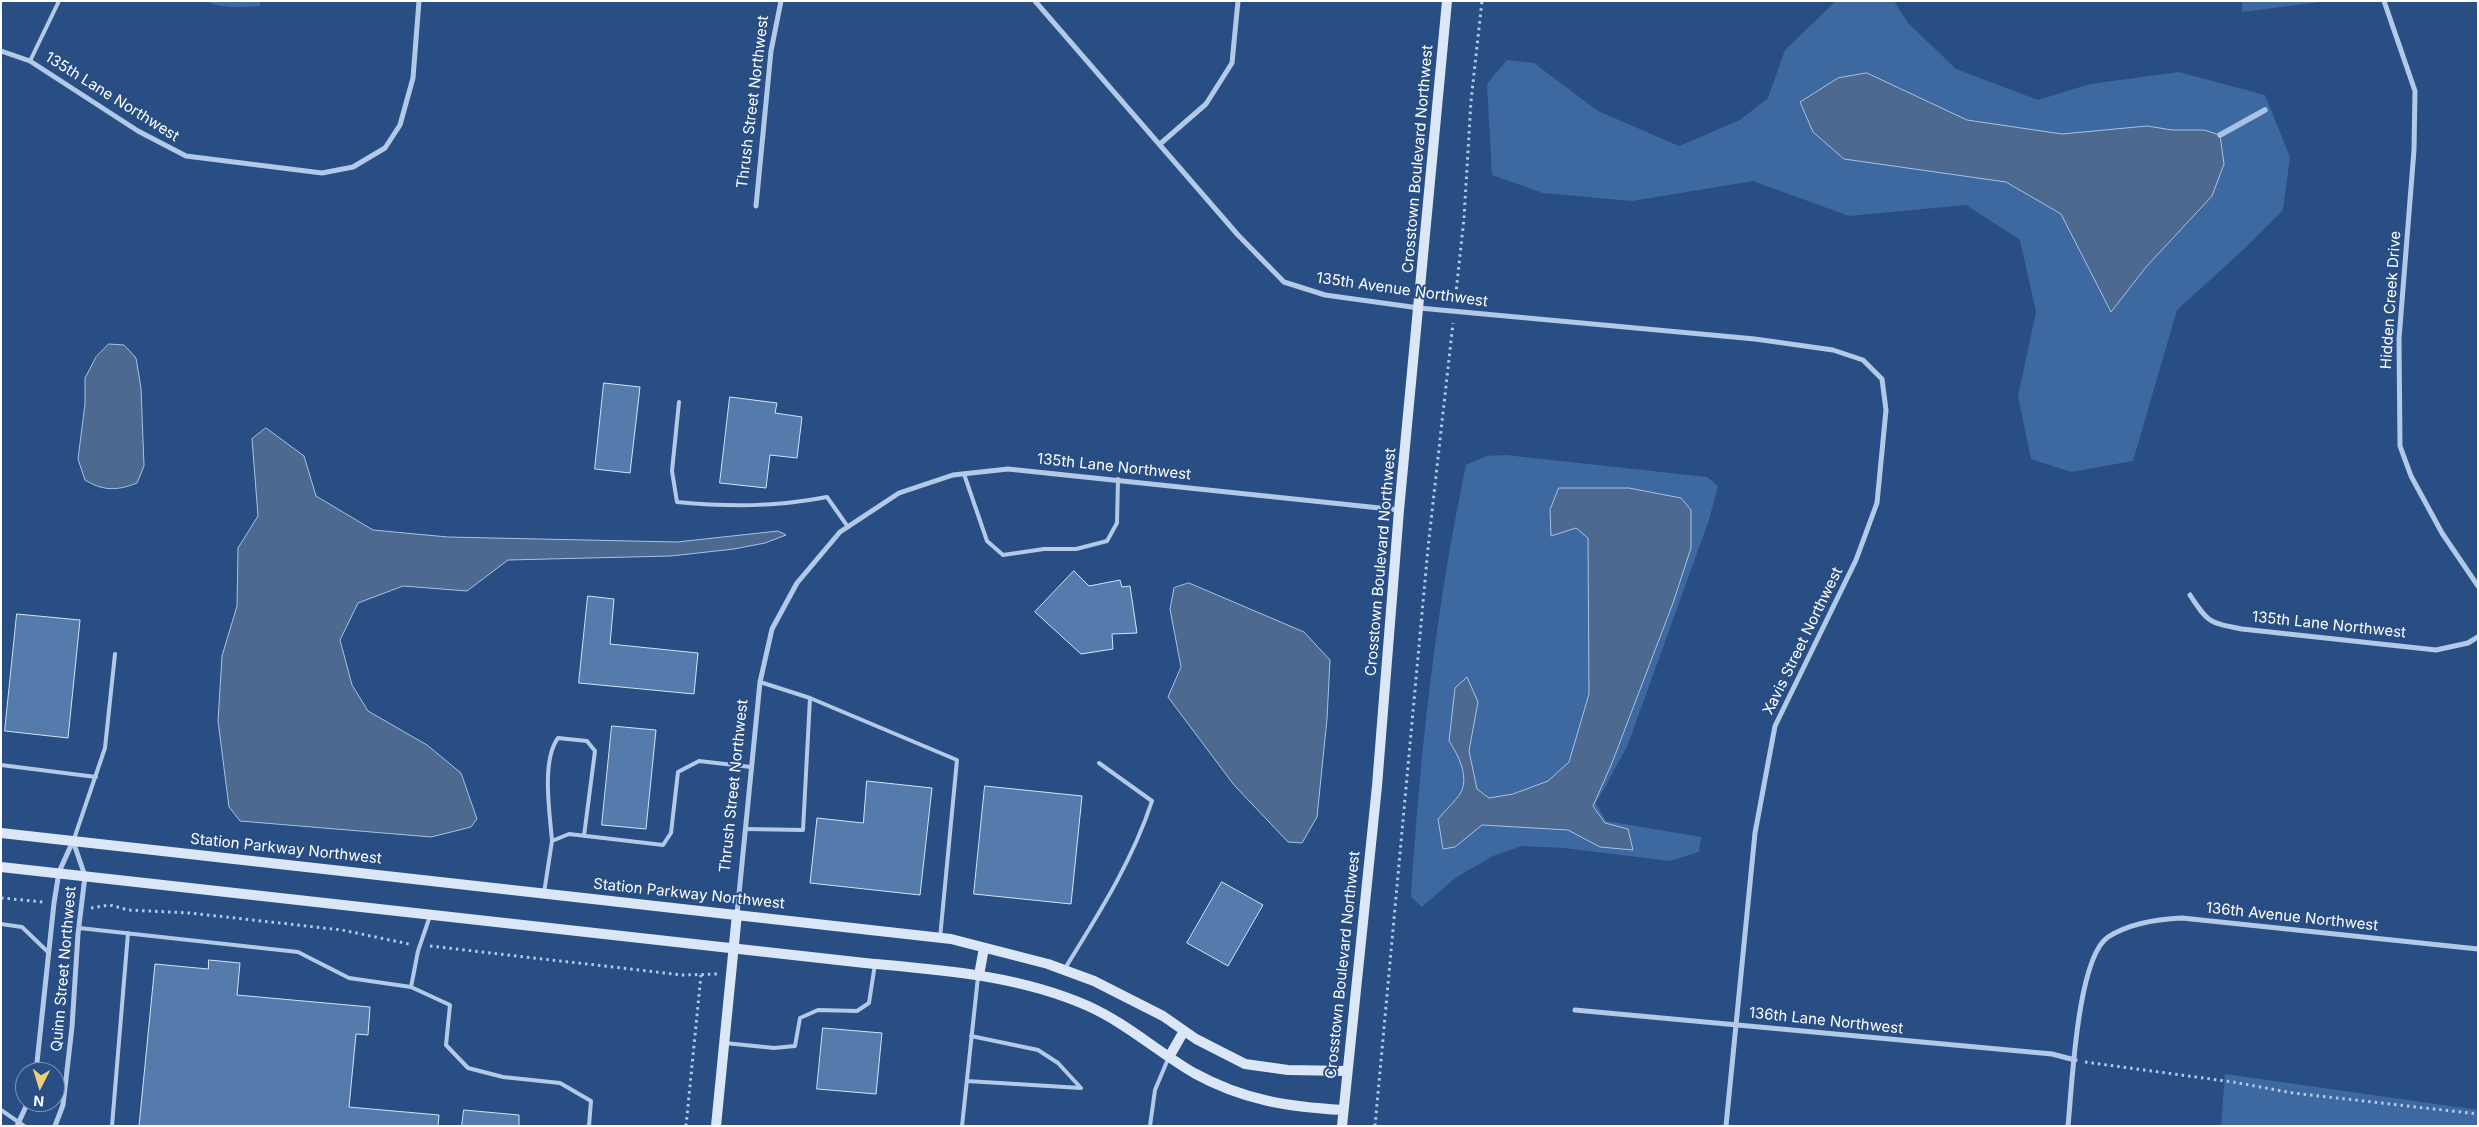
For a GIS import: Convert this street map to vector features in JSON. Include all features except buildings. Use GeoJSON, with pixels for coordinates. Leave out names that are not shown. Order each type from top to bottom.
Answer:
{"type":"FeatureCollection","features":[{"type":"Feature","properties":{"kind":"street","name":"135th Lane Northwest"},"geometry":{"type":"LineString","coordinates":[[1,51],[30,62],[138,131],[186,156],[322,173],[353,166],[385,148],[400,126],[413,78],[419,1]]}},
{"type":"Feature","properties":{"kind":"street","name":"Thrush Street Northwest"},"geometry":{"type":"LineString","coordinates":[[756,206],[760,148],[772,51],[781,1]]}},
{"type":"Feature","properties":{"kind":"street","name":"135th Avenue Northwest"},"geometry":{"type":"LineString","coordinates":[[1035,1],[1238,235],[1284,282],[1324,295],[1419,308],[1755,339],[1833,350],[1863,360],[1882,379]]}},
{"type":"Feature","properties":{"kind":"street"},"geometry":{"type":"LineString","coordinates":[[1160,144],[1206,104],[1232,63],[1238,1]]}},
{"type":"Feature","properties":{"kind":"street","name":"Crosstown Boulevard Northwest"},"geometry":{"type":"LineString","coordinates":[[1342,1126],[1377,786],[1399,510],[1447,1]]}},
{"type":"Feature","properties":{"kind":"street","name":"Hidden Creek Drive"},"geometry":{"type":"LineString","coordinates":[[2384,1],[2414,91],[2414,150],[2399,339],[2400,446],[2411,476],[2442,533],[2478,586]]}},
{"type":"Feature","properties":{"kind":"street","name":"Xavis Street Northwest"},"geometry":{"type":"LineString","coordinates":[[1726,1126],[1755,833],[1775,726],[1856,560],[1877,503],[1886,410],[1882,379]]}},
{"type":"Feature","properties":{"kind":"street","name":"135th Lane Northwest"},"geometry":{"type":"LineString","coordinates":[[840,532],[899,492],[953,475],[1008,470],[1118,479],[1399,510]]}},
{"type":"Feature","properties":{"kind":"street","name":"Thrush Street Northwest"},"geometry":{"type":"LineString","coordinates":[[716,1126],[760,682],[772,629],[797,583],[840,532]]}},
{"type":"Feature","properties":{"kind":"street","name":"135th Lane Northwest"},"geometry":{"type":"LineString","coordinates":[[2190,595],[2204,618],[2217,624],[2242,629],[2436,650],[2468,643],[2478,636]]}},
{"type":"Feature","properties":{"kind":"street","name":"Station Parkway Northwest"},"geometry":{"type":"LineString","coordinates":[[1,833],[940,938],[1064,970],[1094,981],[1163,1016],[1184,1031],[1245,1064],[1288,1070],[1347,1071]]}},
{"type":"Feature","properties":{"kind":"street","name":"Quinn Street Northwest"},"geometry":{"type":"LineString","coordinates":[[37,1062],[48,952],[59,872],[73,841]]}},
{"type":"Feature","properties":{"kind":"street","name":"Quinn Street Northwest"},"geometry":{"type":"LineString","coordinates":[[55,1126],[63,1105],[85,876],[73,841]]}},
{"type":"Feature","properties":{"kind":"street"},"geometry":{"type":"LineString","coordinates":[[1,867],[875,964],[959,971],[1020,983],[1088,1006],[1127,1028],[1195,1073],[1245,1096],[1296,1107],[1343,1110]]}},
{"type":"Feature","properties":{"kind":"street","name":"136th Avenue Northwest"},"geometry":{"type":"LineString","coordinates":[[2075,1060],[2083,994],[2094,956],[2107,938],[2157,919],[2182,918],[2478,949]]}},
{"type":"Feature","properties":{"kind":"street"},"geometry":{"type":"LineString","coordinates":[[979,975],[984,948]]}},
{"type":"Feature","properties":{"kind":"street","name":"136th Lane Northwest"},"geometry":{"type":"LineString","coordinates":[[1575,1010],[2052,1054],[2075,1060]]}},
{"type":"Feature","properties":{"kind":"street"},"geometry":{"type":"LineString","coordinates":[[1169,1057],[1184,1031]]}},
{"type":"Feature","properties":{"kind":"street"},"geometry":{"type":"LineString","coordinates":[[2068,1126],[2075,1060]]}},
{"type":"Feature","properties":{"kind":"street"},"geometry":{"type":"LineString","coordinates":[[18,1124],[23,1112]]}},
{"type":"Feature","properties":{"kind":"lane"},"geometry":{"type":"LineString","coordinates":[[30,62],[59,1]]}},
{"type":"Feature","properties":{"kind":"lane"},"geometry":{"type":"LineString","coordinates":[[679,402],[672,471],[677,502],[722,506],[779,505],[827,497],[848,527]]}},
{"type":"Feature","properties":{"kind":"lane"},"geometry":{"type":"LineString","coordinates":[[964,474],[987,541],[1002,555],[1044,550],[1076,549],[1107,541],[1117,523],[1118,479]]}},
{"type":"Feature","properties":{"kind":"lane"},"geometry":{"type":"LineString","coordinates":[[73,841],[105,748],[115,654]]}},
{"type":"Feature","properties":{"kind":"lane"},"geometry":{"type":"LineString","coordinates":[[760,682],[810,698],[957,760],[940,938]]}},
{"type":"Feature","properties":{"kind":"lane"},"geometry":{"type":"LineString","coordinates":[[745,829],[803,830],[810,698]]}},
{"type":"Feature","properties":{"kind":"lane"},"geometry":{"type":"LineString","coordinates":[[544,893],[552,841],[548,790],[552,746],[558,738],[587,741],[594,751],[584,836]]}},
{"type":"Feature","properties":{"kind":"lane"},"geometry":{"type":"LineString","coordinates":[[552,841],[569,834],[663,845],[671,833],[678,772],[699,761],[751,767]]}},
{"type":"Feature","properties":{"kind":"lane"},"geometry":{"type":"LineString","coordinates":[[1064,970],[1111,893],[1144,824],[1152,801],[1099,764]]}},
{"type":"Feature","properties":{"kind":"lane"},"geometry":{"type":"LineString","coordinates":[[1,765],[96,777]]}},
{"type":"Feature","properties":{"kind":"lane"},"geometry":{"type":"LineString","coordinates":[[411,986],[420,945],[431,914]]}},
{"type":"Feature","properties":{"kind":"lane"},"geometry":{"type":"LineString","coordinates":[[1,924],[22,926],[48,952]]}},
{"type":"Feature","properties":{"kind":"lane"},"geometry":{"type":"LineString","coordinates":[[79,928],[298,952],[349,978],[411,986],[450,1005],[446,1044],[468,1068],[502,1077],[560,1083],[591,1101],[589,1126]]}},
{"type":"Feature","properties":{"kind":"lane"},"geometry":{"type":"LineString","coordinates":[[112,1126],[128,933]]}},
{"type":"Feature","properties":{"kind":"lane"},"geometry":{"type":"LineString","coordinates":[[724,1042],[774,1048],[795,1046],[800,1018],[818,1010],[857,1011],[870,1004],[875,964]]}},
{"type":"Feature","properties":{"kind":"lane"},"geometry":{"type":"LineString","coordinates":[[962,1126],[979,975]]}},
{"type":"Feature","properties":{"kind":"lane"},"geometry":{"type":"LineString","coordinates":[[967,1081],[1081,1088],[1058,1063],[1038,1050],[1013,1043],[971,1036]]}},
{"type":"Feature","properties":{"kind":"lane"},"geometry":{"type":"LineString","coordinates":[[1150,1126],[1155,1090],[1169,1057]]}},
{"type":"Feature","properties":{"kind":"lane"},"geometry":{"type":"LineString","coordinates":[[1,1110],[18,1124],[24,1126]]}},
{"type":"Feature","properties":{"kind":"path"},"geometry":{"type":"LineString","coordinates":[[1376,1126],[1428,548],[1464,218],[1471,101],[1482,1]]}},
{"type":"Feature","properties":{"kind":"path"},"geometry":{"type":"LineString","coordinates":[[1,898],[54,903]]}},
{"type":"Feature","properties":{"kind":"path"},"geometry":{"type":"LineString","coordinates":[[81,907],[98,908],[110,905],[128,910],[190,913],[332,929],[420,945],[682,975],[731,974]]}},
{"type":"Feature","properties":{"kind":"path"},"geometry":{"type":"LineString","coordinates":[[686,1126],[701,975]]}},
{"type":"Feature","properties":{"kind":"path"},"geometry":{"type":"LineString","coordinates":[[2075,1060],[2099,1065],[2233,1082],[2293,1093],[2478,1114]]}},
{"type":"Feature","properties":{"kind":"shaded area"},"geometry":{"type":"Polygon","coordinates":[[[205,1],[260,1],[260,6],[225,6],[205,1]]]}},
{"type":"Feature","properties":{"kind":"shaded area"},"geometry":{"type":"Polygon","coordinates":[[[1836,1],[1894,1],[1908,23],[1956,69],[2038,100],[2090,84],[2179,72],[2265,95],[2290,157],[2283,210],[2243,250],[2177,310],[2133,461],[2071,472],[2031,459],[2018,396],[2036,312],[2020,240],[1966,205],[1849,216],[1753,181],[1632,201],[1543,193],[1492,175],[1487,84],[1507,60],[1534,63],[1598,111],[1679,146],[1740,120],[1768,98],[1785,50],[1836,1]]]}},
{"type":"Feature","properties":{"kind":"shaded area"},"geometry":{"type":"Polygon","coordinates":[[[2242,1],[2328,1],[2242,12],[2242,1]]]}},
{"type":"Feature","properties":{"kind":"shaded area"},"geometry":{"type":"Polygon","coordinates":[[[1867,73],[1967,120],[2062,134],[2147,126],[2172,130],[2204,130],[2220,135],[2224,164],[2212,196],[2146,267],[2111,312],[2061,214],[2006,182],[1844,159],[1813,132],[1800,102],[1838,78],[1867,73]]]}},
{"type":"Feature","properties":{"kind":"shaded area"},"geometry":{"type":"Polygon","coordinates":[[[109,344],[124,345],[136,358],[141,388],[144,466],[137,483],[110,489],[85,480],[78,459],[85,404],[85,378],[96,357],[109,344]]]}},
{"type":"Feature","properties":{"kind":"shaded area"},"geometry":{"type":"Polygon","coordinates":[[[266,428],[304,456],[316,496],[373,530],[448,537],[677,542],[778,531],[786,535],[765,543],[734,549],[671,556],[508,560],[467,591],[403,586],[358,603],[340,640],[352,685],[368,711],[427,745],[461,773],[477,819],[471,827],[431,837],[240,821],[229,807],[218,721],[222,656],[237,606],[238,548],[258,516],[252,439],[266,428]]]}},
{"type":"Feature","properties":{"kind":"shaded area"},"geometry":{"type":"Polygon","coordinates":[[[1506,455],[1707,477],[1718,486],[1709,520],[1627,747],[1596,803],[1606,821],[1701,837],[1699,852],[1670,861],[1564,848],[1522,846],[1493,856],[1455,878],[1422,907],[1411,897],[1419,788],[1438,626],[1455,518],[1466,465],[1486,456],[1506,455]]]}},
{"type":"Feature","properties":{"kind":"shaded area"},"geometry":{"type":"Polygon","coordinates":[[[1559,488],[1629,488],[1681,498],[1691,510],[1691,548],[1673,603],[1612,763],[1593,806],[1605,823],[1628,829],[1633,850],[1600,847],[1568,830],[1482,825],[1455,847],[1443,849],[1438,819],[1460,794],[1464,781],[1462,766],[1449,741],[1455,688],[1467,677],[1478,702],[1469,751],[1477,789],[1489,798],[1513,794],[1548,781],[1569,762],[1589,694],[1588,538],[1576,528],[1551,536],[1550,510],[1559,488]]]}},
{"type":"Feature","properties":{"kind":"shaded area"},"geometry":{"type":"Polygon","coordinates":[[[1189,583],[1304,632],[1330,660],[1327,719],[1317,817],[1302,843],[1288,842],[1234,785],[1168,697],[1181,667],[1170,609],[1174,588],[1189,583]]]}},
{"type":"Feature","properties":{"kind":"shaded area"},"geometry":{"type":"Polygon","coordinates":[[[2225,1074],[2478,1110],[2478,1126],[2221,1126],[2225,1074]]]}},
{"type":"Feature","properties":{"kind":"waterway"},"geometry":{"type":"LineString","coordinates":[[2220,135],[2265,110]]}}]}
